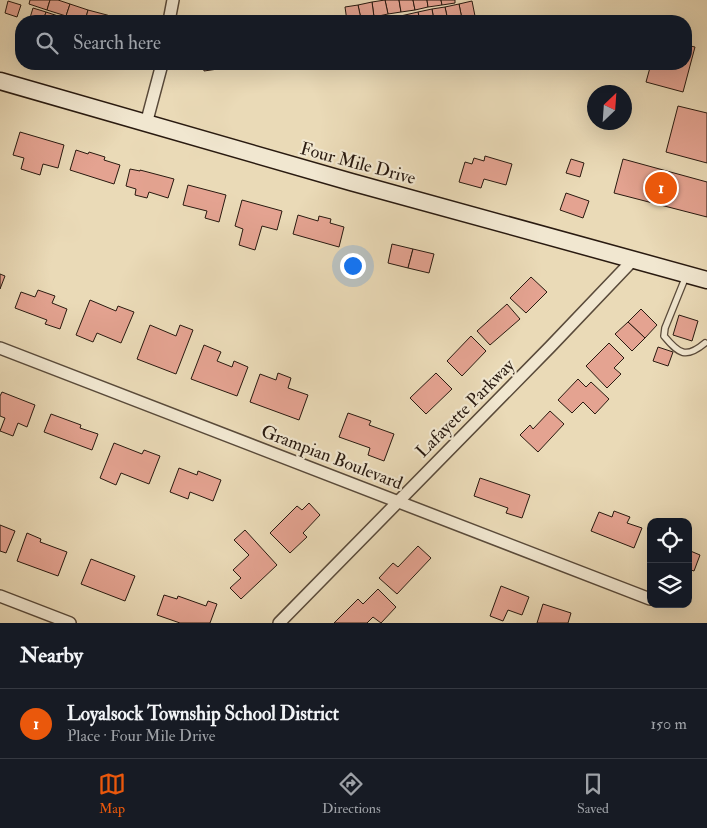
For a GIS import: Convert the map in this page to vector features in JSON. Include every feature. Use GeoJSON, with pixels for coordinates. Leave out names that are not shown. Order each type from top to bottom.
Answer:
{"type":"FeatureCollection","features":[{"type":"Feature","properties":{"kind":"street"},"geometry":{"type":"LineString","coordinates":[[170,15],[173,0]]}},
{"type":"Feature","properties":{"kind":"street"},"geometry":{"type":"LineString","coordinates":[[146,124],[161,70]]}},
{"type":"Feature","properties":{"kind":"street","name":"Four Mile Drive"},"geometry":{"type":"LineString","coordinates":[[0,81],[146,124],[707,280]]}},
{"type":"Feature","properties":{"kind":"street","name":"Lafayette Parkway"},"geometry":{"type":"LineString","coordinates":[[279,623],[633,260]]}},
{"type":"Feature","properties":{"kind":"street","name":"Grampian Boulevard"},"geometry":{"type":"LineString","coordinates":[[0,348],[647,598]]}},
{"type":"Feature","properties":{"kind":"street"},"geometry":{"type":"LineString","coordinates":[[0,596],[70,623]]}},
{"type":"Feature","properties":{"kind":"lane"},"geometry":{"type":"LineString","coordinates":[[687,274],[665,328],[664,336],[670,344],[689,354],[705,343]]}},
{"type":"Feature","properties":{"kind":"building"},"geometry":{"type":"Polygon","coordinates":[[[30,0],[50,0],[47,10],[29,4],[30,0]]]}},
{"type":"Feature","properties":{"kind":"building"},"geometry":{"type":"Polygon","coordinates":[[[50,0],[58,0],[70,4],[66,15],[47,10],[50,0]]]}},
{"type":"Feature","properties":{"kind":"building"},"geometry":{"type":"Polygon","coordinates":[[[385,0],[399,0],[401,12],[388,14],[385,0]]]}},
{"type":"Feature","properties":{"kind":"building"},"geometry":{"type":"Polygon","coordinates":[[[385,0],[388,14],[374,15],[372,2],[385,0]]]}},
{"type":"Feature","properties":{"kind":"building"},"geometry":{"type":"Polygon","coordinates":[[[399,0],[413,0],[415,10],[401,12],[399,0]]]}},
{"type":"Feature","properties":{"kind":"building"},"geometry":{"type":"Polygon","coordinates":[[[413,0],[427,0],[428,7],[415,10],[413,0]]]}},
{"type":"Feature","properties":{"kind":"building"},"geometry":{"type":"Polygon","coordinates":[[[427,0],[441,0],[442,5],[428,7],[427,0]]]}},
{"type":"Feature","properties":{"kind":"building"},"geometry":{"type":"Polygon","coordinates":[[[441,0],[455,0],[455,3],[442,5],[441,0]]]}},
{"type":"Feature","properties":{"kind":"building"},"geometry":{"type":"Polygon","coordinates":[[[8,1],[21,5],[18,15],[15,16],[5,13],[8,1]]]}},
{"type":"Feature","properties":{"kind":"building"},"geometry":{"type":"Polygon","coordinates":[[[472,1],[475,15],[461,15],[459,4],[472,1]]]}},
{"type":"Feature","properties":{"kind":"building"},"geometry":{"type":"Polygon","coordinates":[[[372,2],[374,15],[360,15],[358,5],[372,2]]]}},
{"type":"Feature","properties":{"kind":"building"},"geometry":{"type":"Polygon","coordinates":[[[70,4],[88,10],[87,15],[66,15],[70,4]]]}},
{"type":"Feature","properties":{"kind":"building"},"geometry":{"type":"Polygon","coordinates":[[[459,4],[461,15],[447,15],[445,7],[459,4]]]}},
{"type":"Feature","properties":{"kind":"building"},"geometry":{"type":"Polygon","coordinates":[[[358,5],[360,15],[346,15],[345,7],[358,5]]]}},
{"type":"Feature","properties":{"kind":"building"},"geometry":{"type":"Polygon","coordinates":[[[445,7],[447,15],[433,15],[432,9],[445,7]]]}},
{"type":"Feature","properties":{"kind":"building"},"geometry":{"type":"Polygon","coordinates":[[[33,8],[46,12],[45,15],[31,15],[33,8]]]}},
{"type":"Feature","properties":{"kind":"building"},"geometry":{"type":"Polygon","coordinates":[[[432,9],[433,15],[419,15],[418,12],[432,9]]]}},
{"type":"Feature","properties":{"kind":"building"},"geometry":{"type":"Polygon","coordinates":[[[88,10],[107,15],[87,15],[88,10]]]}},
{"type":"Feature","properties":{"kind":"building"},"geometry":{"type":"Polygon","coordinates":[[[418,12],[419,15],[405,15],[418,12]]]}},
{"type":"Feature","properties":{"kind":"building"},"geometry":{"type":"Polygon","coordinates":[[[692,46],[695,47],[692,58],[692,46]]]}},
{"type":"Feature","properties":{"kind":"building"},"geometry":{"type":"Polygon","coordinates":[[[649,70],[689,70],[683,92],[646,82],[649,70]]]}},
{"type":"Feature","properties":{"kind":"building"},"geometry":{"type":"Polygon","coordinates":[[[678,106],[707,113],[707,163],[666,152],[678,106]]]}},
{"type":"Feature","properties":{"kind":"building"},"geometry":{"type":"Polygon","coordinates":[[[20,132],[64,145],[58,168],[43,164],[40,175],[21,169],[24,158],[13,155],[20,132]]]}},
{"type":"Feature","properties":{"kind":"building"},"geometry":{"type":"Polygon","coordinates":[[[76,150],[105,157],[104,160],[120,165],[114,184],[70,170],[76,150]]]}},
{"type":"Feature","properties":{"kind":"building"},"geometry":{"type":"Polygon","coordinates":[[[485,156],[512,164],[506,185],[484,179],[481,188],[459,182],[465,162],[472,164],[474,158],[484,161],[485,156]]]}},
{"type":"Feature","properties":{"kind":"building"},"geometry":{"type":"Polygon","coordinates":[[[571,159],[584,163],[580,177],[566,173],[571,159]]]}},
{"type":"Feature","properties":{"kind":"building"},"geometry":{"type":"Polygon","coordinates":[[[623,159],[707,182],[707,217],[614,193],[623,159]]]}},
{"type":"Feature","properties":{"kind":"building"},"geometry":{"type":"Polygon","coordinates":[[[130,169],[174,179],[168,198],[149,192],[147,198],[135,195],[136,189],[126,186],[130,169]]]}},
{"type":"Feature","properties":{"kind":"building"},"geometry":{"type":"Polygon","coordinates":[[[188,185],[226,195],[219,222],[205,218],[207,211],[183,205],[188,185]]]}},
{"type":"Feature","properties":{"kind":"building"},"geometry":{"type":"Polygon","coordinates":[[[566,193],[589,201],[583,218],[560,210],[566,193]]]}},
{"type":"Feature","properties":{"kind":"building"},"geometry":{"type":"Polygon","coordinates":[[[242,200],[282,211],[277,230],[262,226],[255,250],[239,245],[243,229],[235,226],[242,200]]]}},
{"type":"Feature","properties":{"kind":"building"},"geometry":{"type":"Polygon","coordinates":[[[298,215],[318,221],[319,216],[331,219],[330,223],[344,227],[339,247],[293,234],[298,215]]]}},
{"type":"Feature","properties":{"kind":"building"},"geometry":{"type":"Polygon","coordinates":[[[392,244],[413,249],[408,268],[388,263],[392,244]]]}},
{"type":"Feature","properties":{"kind":"building"},"geometry":{"type":"Polygon","coordinates":[[[413,249],[434,254],[429,273],[408,268],[413,249]]]}},
{"type":"Feature","properties":{"kind":"building"},"geometry":{"type":"Polygon","coordinates":[[[0,274],[5,276],[0,289],[0,274]]]}},
{"type":"Feature","properties":{"kind":"building"},"geometry":{"type":"Polygon","coordinates":[[[531,277],[547,292],[526,313],[510,298],[531,277]]]}},
{"type":"Feature","properties":{"kind":"building"},"geometry":{"type":"Polygon","coordinates":[[[38,290],[55,296],[52,303],[67,309],[60,329],[45,324],[47,320],[15,308],[21,292],[35,297],[38,290]]]}},
{"type":"Feature","properties":{"kind":"building"},"geometry":{"type":"Polygon","coordinates":[[[90,300],[116,311],[118,306],[134,312],[121,343],[97,333],[93,342],[76,335],[90,300]]]}},
{"type":"Feature","properties":{"kind":"building"},"geometry":{"type":"Polygon","coordinates":[[[507,304],[520,319],[490,345],[477,331],[507,304]]]}},
{"type":"Feature","properties":{"kind":"building"},"geometry":{"type":"Polygon","coordinates":[[[641,309],[657,325],[645,338],[628,322],[641,309]]]}},
{"type":"Feature","properties":{"kind":"building"},"geometry":{"type":"Polygon","coordinates":[[[679,315],[698,321],[692,341],[673,335],[679,315]]]}},
{"type":"Feature","properties":{"kind":"building"},"geometry":{"type":"Polygon","coordinates":[[[628,322],[645,338],[632,351],[615,334],[628,322]]]}},
{"type":"Feature","properties":{"kind":"building"},"geometry":{"type":"Polygon","coordinates":[[[150,325],[176,336],[180,325],[193,330],[176,374],[137,359],[150,325]]]}},
{"type":"Feature","properties":{"kind":"building"},"geometry":{"type":"Polygon","coordinates":[[[471,336],[486,351],[462,376],[447,361],[471,336]]]}},
{"type":"Feature","properties":{"kind":"building"},"geometry":{"type":"Polygon","coordinates":[[[609,343],[624,358],[614,368],[621,374],[607,388],[586,366],[609,343]]]}},
{"type":"Feature","properties":{"kind":"building"},"geometry":{"type":"Polygon","coordinates":[[[204,345],[221,352],[217,361],[232,367],[234,361],[248,367],[237,396],[191,379],[204,345]]]}},
{"type":"Feature","properties":{"kind":"building"},"geometry":{"type":"Polygon","coordinates":[[[658,347],[673,352],[668,366],[653,361],[658,347]]]}},
{"type":"Feature","properties":{"kind":"building"},"geometry":{"type":"Polygon","coordinates":[[[278,373],[291,378],[288,388],[308,395],[299,420],[250,402],[260,374],[276,380],[278,373]]]}},
{"type":"Feature","properties":{"kind":"building"},"geometry":{"type":"Polygon","coordinates":[[[436,373],[452,389],[426,414],[410,398],[436,373]]]}},
{"type":"Feature","properties":{"kind":"building"},"geometry":{"type":"Polygon","coordinates":[[[578,379],[586,387],[591,382],[609,399],[595,414],[583,402],[572,413],[558,400],[578,379]]]}},
{"type":"Feature","properties":{"kind":"building"},"geometry":{"type":"Polygon","coordinates":[[[2,392],[35,405],[27,427],[18,423],[13,436],[0,431],[5,418],[0,416],[0,396],[2,392]]]}},
{"type":"Feature","properties":{"kind":"building"},"geometry":{"type":"Polygon","coordinates":[[[550,411],[564,424],[538,452],[520,435],[530,425],[533,429],[550,411]]]}},
{"type":"Feature","properties":{"kind":"building"},"geometry":{"type":"Polygon","coordinates":[[[348,413],[371,421],[369,425],[394,434],[384,461],[368,455],[370,448],[339,437],[348,413]]]}},
{"type":"Feature","properties":{"kind":"building"},"geometry":{"type":"Polygon","coordinates":[[[51,414],[81,425],[80,428],[98,434],[92,450],[44,432],[51,414]]]}},
{"type":"Feature","properties":{"kind":"building"},"geometry":{"type":"Polygon","coordinates":[[[114,443],[142,454],[144,450],[160,456],[149,484],[121,473],[116,485],[100,478],[114,443]]]}},
{"type":"Feature","properties":{"kind":"building"},"geometry":{"type":"Polygon","coordinates":[[[179,468],[197,475],[198,471],[221,480],[213,501],[190,492],[188,499],[170,492],[179,468]]]}},
{"type":"Feature","properties":{"kind":"building"},"geometry":{"type":"Polygon","coordinates":[[[480,478],[530,495],[522,518],[506,513],[508,508],[474,496],[480,478]]]}},
{"type":"Feature","properties":{"kind":"building"},"geometry":{"type":"Polygon","coordinates":[[[309,503],[320,515],[303,533],[307,537],[290,553],[270,533],[297,506],[302,510],[309,503]]]}},
{"type":"Feature","properties":{"kind":"building"},"geometry":{"type":"Polygon","coordinates":[[[614,511],[630,517],[627,523],[642,528],[634,548],[591,531],[599,512],[612,517],[614,511]]]}},
{"type":"Feature","properties":{"kind":"building"},"geometry":{"type":"Polygon","coordinates":[[[0,525],[15,531],[6,553],[0,551],[0,525]]]}},
{"type":"Feature","properties":{"kind":"building"},"geometry":{"type":"Polygon","coordinates":[[[245,530],[277,565],[241,599],[230,588],[241,578],[233,570],[249,555],[234,540],[245,530]]]}},
{"type":"Feature","properties":{"kind":"building"},"geometry":{"type":"Polygon","coordinates":[[[27,533],[41,539],[40,542],[67,552],[58,576],[17,561],[27,533]]]}},
{"type":"Feature","properties":{"kind":"building"},"geometry":{"type":"Polygon","coordinates":[[[418,546],[431,558],[397,594],[379,578],[393,563],[398,567],[418,546]]]}},
{"type":"Feature","properties":{"kind":"building"},"geometry":{"type":"Polygon","coordinates":[[[692,552],[700,555],[694,571],[692,570],[692,552]]]}},
{"type":"Feature","properties":{"kind":"building"},"geometry":{"type":"Polygon","coordinates":[[[91,559],[135,576],[125,601],[81,584],[91,559]]]}},
{"type":"Feature","properties":{"kind":"building"},"geometry":{"type":"Polygon","coordinates":[[[501,586],[529,597],[522,615],[508,610],[503,621],[490,616],[501,586]]]}},
{"type":"Feature","properties":{"kind":"building"},"geometry":{"type":"Polygon","coordinates":[[[378,589],[396,607],[381,623],[373,617],[367,623],[334,623],[358,599],[363,604],[378,589]]]}},
{"type":"Feature","properties":{"kind":"building"},"geometry":{"type":"Polygon","coordinates":[[[164,595],[177,599],[178,596],[206,606],[208,601],[217,604],[210,623],[180,623],[157,615],[164,595]]]}},
{"type":"Feature","properties":{"kind":"building"},"geometry":{"type":"Polygon","coordinates":[[[543,604],[571,613],[568,623],[537,623],[543,604]]]}},
{"type":"Feature","properties":{"kind":"place","name":"Loyalsock Township School District"},"geometry":{"type":"Point","coordinates":[661,188]}}]}
